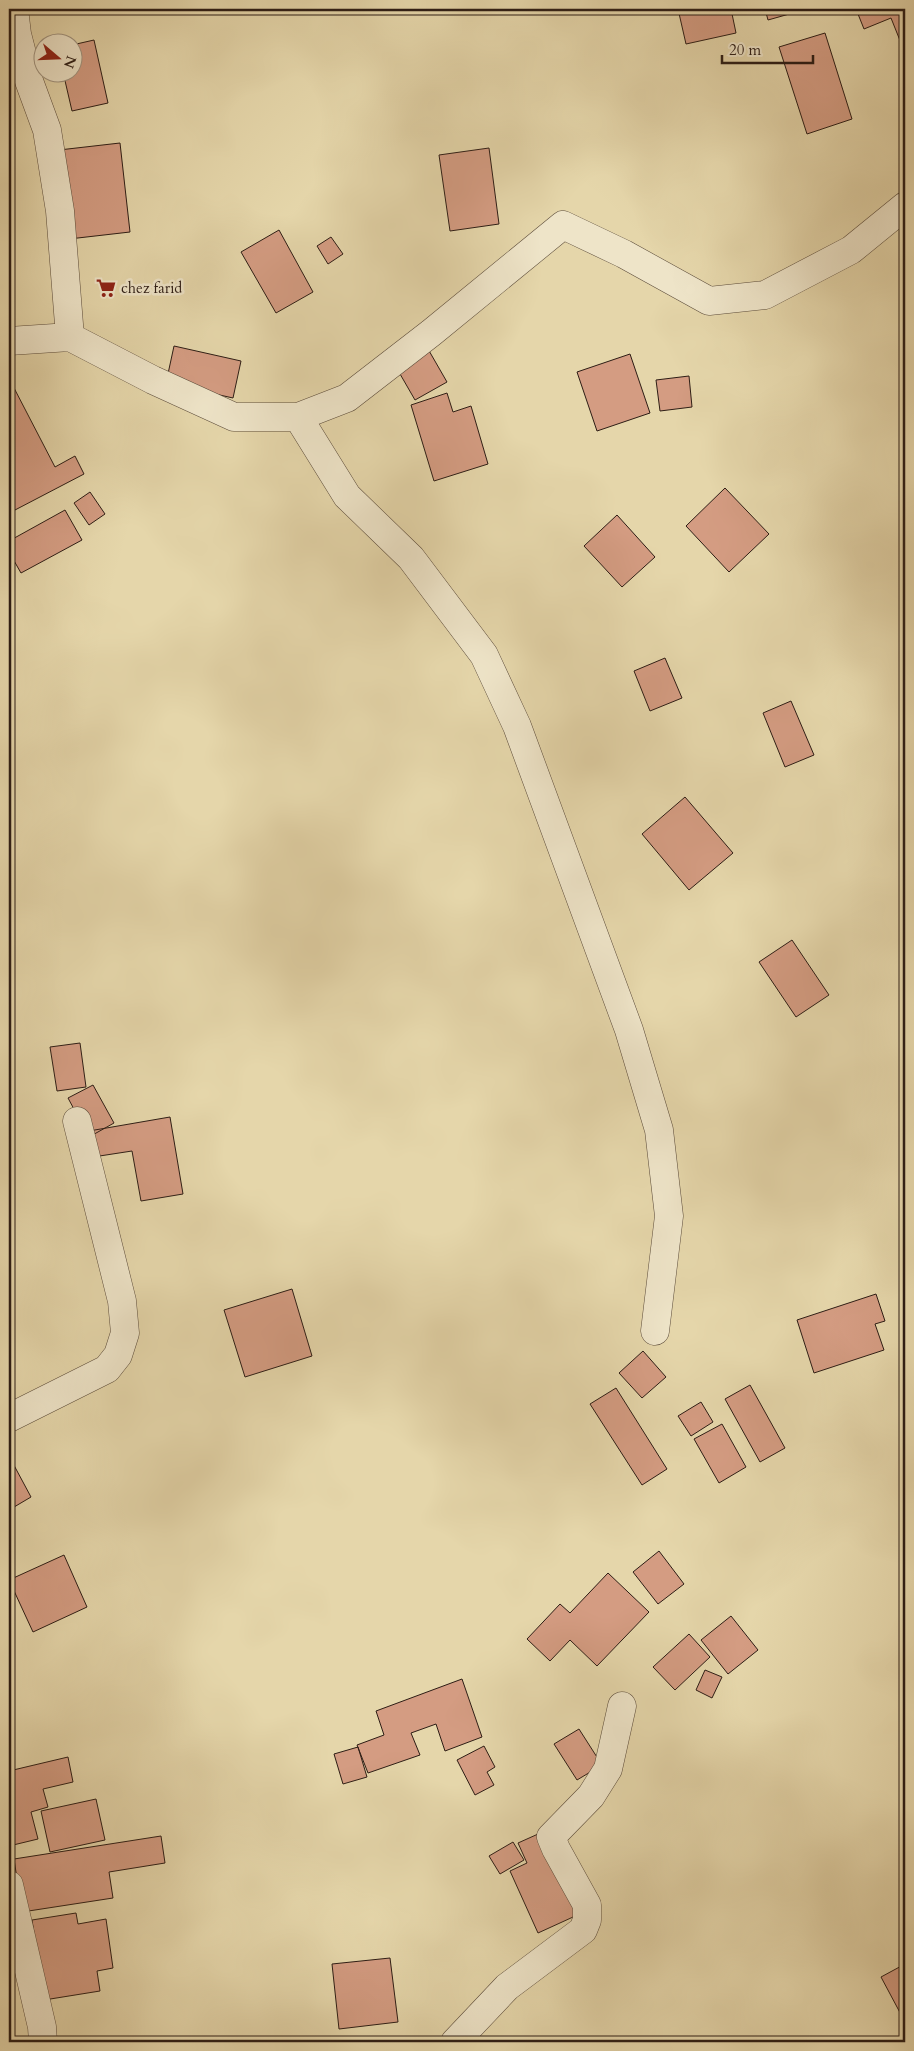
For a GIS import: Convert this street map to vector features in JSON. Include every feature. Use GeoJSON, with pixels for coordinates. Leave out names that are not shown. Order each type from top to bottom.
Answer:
{"type":"FeatureCollection","features":[{"type":"Feature","properties":{"kind":"street"},"geometry":{"type":"LineString","coordinates":[[14,9],[19,82],[48,139],[60,211],[70,337]]}},
{"type":"Feature","properties":{"kind":"street"},"geometry":{"type":"LineString","coordinates":[[9,341],[70,337],[153,380],[234,417],[298,417],[347,398],[431,334],[563,225],[624,254],[709,301],[765,295],[851,250],[905,206]]}},
{"type":"Feature","properties":{"kind":"street"},"geometry":{"type":"LineString","coordinates":[[298,417],[347,496],[411,558],[484,655],[517,726],[629,1030],[659,1130],[669,1216],[655,1331]]}},
{"type":"Feature","properties":{"kind":"street"},"geometry":{"type":"LineString","coordinates":[[9,1418],[107,1369],[118,1355],[125,1333],[122,1301],[77,1121]]}},
{"type":"Feature","properties":{"kind":"street"},"geometry":{"type":"LineString","coordinates":[[455,2042],[507,1987],[583,1930],[587,1920],[587,1905],[551,1837],[591,1796],[608,1769],[622,1706]]}},
{"type":"Feature","properties":{"kind":"street"},"geometry":{"type":"LineString","coordinates":[[9,1885],[40,2018],[43,2042]]}},
{"type":"Feature","properties":{"kind":"building"},"geometry":{"type":"Polygon","coordinates":[[[678,9],[731,9],[736,33],[686,44],[678,9]]]}},
{"type":"Feature","properties":{"kind":"building"},"geometry":{"type":"Polygon","coordinates":[[[765,9],[807,9],[768,20],[765,9]]]}},
{"type":"Feature","properties":{"kind":"building"},"geometry":{"type":"Polygon","coordinates":[[[856,9],[905,9],[905,53],[891,18],[864,29],[856,9]]]}},
{"type":"Feature","properties":{"kind":"building"},"geometry":{"type":"Polygon","coordinates":[[[825,33],[852,119],[807,134],[779,47],[825,33]]]}},
{"type":"Feature","properties":{"kind":"building"},"geometry":{"type":"Polygon","coordinates":[[[94,40],[108,103],[72,111],[65,82],[82,82],[82,43],[94,40]]]}},
{"type":"Feature","properties":{"kind":"building"},"geometry":{"type":"Polygon","coordinates":[[[120,143],[130,232],[69,239],[59,150],[120,143]]]}},
{"type":"Feature","properties":{"kind":"building"},"geometry":{"type":"Polygon","coordinates":[[[489,148],[499,224],[450,231],[439,155],[489,148]]]}},
{"type":"Feature","properties":{"kind":"building"},"geometry":{"type":"Polygon","coordinates":[[[279,230],[313,292],[276,313],[241,252],[279,230]]]}},
{"type":"Feature","properties":{"kind":"building"},"geometry":{"type":"Polygon","coordinates":[[[331,237],[343,254],[328,264],[317,246],[331,237]]]}},
{"type":"Feature","properties":{"kind":"building"},"geometry":{"type":"Polygon","coordinates":[[[174,346],[241,361],[233,398],[166,383],[174,346]]]}},
{"type":"Feature","properties":{"kind":"building"},"geometry":{"type":"Polygon","coordinates":[[[428,349],[447,382],[415,400],[396,367],[428,349]]]}},
{"type":"Feature","properties":{"kind":"building"},"geometry":{"type":"Polygon","coordinates":[[[630,354],[650,413],[597,431],[577,372],[630,354]]]}},
{"type":"Feature","properties":{"kind":"building"},"geometry":{"type":"Polygon","coordinates":[[[689,376],[692,407],[660,411],[656,380],[689,376]]]}},
{"type":"Feature","properties":{"kind":"building"},"geometry":{"type":"Polygon","coordinates":[[[13,386],[55,467],[75,456],[84,474],[15,510],[9,498],[9,388],[13,386]]]}},
{"type":"Feature","properties":{"kind":"building"},"geometry":{"type":"Polygon","coordinates":[[[447,393],[453,412],[471,406],[488,464],[434,481],[411,405],[447,393]]]}},
{"type":"Feature","properties":{"kind":"building"},"geometry":{"type":"Polygon","coordinates":[[[725,488],[769,534],[729,572],[686,526],[725,488]]]}},
{"type":"Feature","properties":{"kind":"building"},"geometry":{"type":"Polygon","coordinates":[[[90,492],[105,514],[89,525],[74,503],[90,492]]]}},
{"type":"Feature","properties":{"kind":"building"},"geometry":{"type":"Polygon","coordinates":[[[65,510],[82,540],[21,573],[9,552],[9,541],[65,510]]]}},
{"type":"Feature","properties":{"kind":"building"},"geometry":{"type":"Polygon","coordinates":[[[617,515],[655,557],[622,587],[584,546],[617,515]]]}},
{"type":"Feature","properties":{"kind":"building"},"geometry":{"type":"Polygon","coordinates":[[[665,658],[682,698],[650,711],[634,671],[665,658]]]}},
{"type":"Feature","properties":{"kind":"building"},"geometry":{"type":"Polygon","coordinates":[[[791,701],[814,755],[785,767],[763,713],[791,701]]]}},
{"type":"Feature","properties":{"kind":"building"},"geometry":{"type":"Polygon","coordinates":[[[685,797],[733,853],[689,890],[642,834],[685,797]]]}},
{"type":"Feature","properties":{"kind":"building"},"geometry":{"type":"Polygon","coordinates":[[[792,940],[829,995],[796,1017],[759,962],[792,940]]]}},
{"type":"Feature","properties":{"kind":"building"},"geometry":{"type":"Polygon","coordinates":[[[80,1043],[86,1087],[57,1091],[50,1047],[80,1043]]]}},
{"type":"Feature","properties":{"kind":"building"},"geometry":{"type":"Polygon","coordinates":[[[93,1085],[114,1123],[89,1137],[68,1098],[93,1085]]]}},
{"type":"Feature","properties":{"kind":"building"},"geometry":{"type":"Polygon","coordinates":[[[170,1117],[183,1194],[141,1201],[132,1151],[93,1157],[89,1131],[170,1117]]]}},
{"type":"Feature","properties":{"kind":"building"},"geometry":{"type":"Polygon","coordinates":[[[292,1289],[312,1356],[245,1377],[224,1310],[292,1289]]]}},
{"type":"Feature","properties":{"kind":"building"},"geometry":{"type":"Polygon","coordinates":[[[876,1294],[885,1321],[875,1324],[884,1350],[814,1373],[797,1320],[876,1294]]]}},
{"type":"Feature","properties":{"kind":"building"},"geometry":{"type":"Polygon","coordinates":[[[643,1351],[666,1377],[642,1398],[619,1373],[643,1351]]]}},
{"type":"Feature","properties":{"kind":"building"},"geometry":{"type":"Polygon","coordinates":[[[750,1385],[785,1448],[760,1462],[725,1399],[750,1385]]]}},
{"type":"Feature","properties":{"kind":"building"},"geometry":{"type":"Polygon","coordinates":[[[616,1388],[667,1469],[642,1485],[590,1404],[616,1388]]]}},
{"type":"Feature","properties":{"kind":"building"},"geometry":{"type":"Polygon","coordinates":[[[701,1402],[713,1422],[691,1436],[678,1416],[701,1402]]]}},
{"type":"Feature","properties":{"kind":"building"},"geometry":{"type":"Polygon","coordinates":[[[722,1424],[746,1467],[719,1483],[694,1439],[722,1424]]]}},
{"type":"Feature","properties":{"kind":"building"},"geometry":{"type":"Polygon","coordinates":[[[9,1456],[31,1497],[9,1510],[9,1456]]]}},
{"type":"Feature","properties":{"kind":"building"},"geometry":{"type":"Polygon","coordinates":[[[659,1551],[684,1584],[658,1604],[633,1572],[659,1551]]]}},
{"type":"Feature","properties":{"kind":"building"},"geometry":{"type":"Polygon","coordinates":[[[64,1555],[87,1607],[33,1632],[9,1580],[64,1555]]]}},
{"type":"Feature","properties":{"kind":"building"},"geometry":{"type":"Polygon","coordinates":[[[608,1573],[649,1612],[597,1666],[570,1640],[550,1661],[527,1639],[560,1604],[570,1613],[608,1573]]]}},
{"type":"Feature","properties":{"kind":"building"},"geometry":{"type":"Polygon","coordinates":[[[731,1616],[758,1650],[728,1674],[701,1640],[731,1616]]]}},
{"type":"Feature","properties":{"kind":"building"},"geometry":{"type":"Polygon","coordinates":[[[689,1634],[710,1657],[675,1690],[653,1667],[689,1634]]]}},
{"type":"Feature","properties":{"kind":"building"},"geometry":{"type":"Polygon","coordinates":[[[705,1670],[722,1677],[712,1698],[696,1690],[705,1670]]]}},
{"type":"Feature","properties":{"kind":"building"},"geometry":{"type":"Polygon","coordinates":[[[462,1679],[482,1737],[445,1751],[436,1724],[411,1733],[420,1755],[368,1773],[357,1745],[384,1735],[376,1711],[462,1679]]]}},
{"type":"Feature","properties":{"kind":"building"},"geometry":{"type":"Polygon","coordinates":[[[579,1729],[602,1765],[577,1780],[554,1744],[579,1729]]]}},
{"type":"Feature","properties":{"kind":"building"},"geometry":{"type":"Polygon","coordinates":[[[484,1746],[495,1767],[487,1772],[494,1785],[475,1795],[457,1760],[484,1746]]]}},
{"type":"Feature","properties":{"kind":"building"},"geometry":{"type":"Polygon","coordinates":[[[358,1747],[367,1777],[343,1784],[334,1754],[358,1747]]]}},
{"type":"Feature","properties":{"kind":"building"},"geometry":{"type":"Polygon","coordinates":[[[68,1757],[73,1782],[43,1789],[48,1807],[31,1812],[38,1839],[9,1846],[9,1771],[68,1757]]]}},
{"type":"Feature","properties":{"kind":"building"},"geometry":{"type":"Polygon","coordinates":[[[96,1799],[105,1840],[50,1852],[41,1811],[96,1799]]]}},
{"type":"Feature","properties":{"kind":"building"},"geometry":{"type":"Polygon","coordinates":[[[547,1830],[584,1912],[538,1933],[510,1871],[527,1863],[518,1843],[547,1830]]]}},
{"type":"Feature","properties":{"kind":"building"},"geometry":{"type":"Polygon","coordinates":[[[161,1836],[165,1863],[109,1872],[113,1898],[22,1912],[14,1859],[161,1836]]]}},
{"type":"Feature","properties":{"kind":"building"},"geometry":{"type":"Polygon","coordinates":[[[513,1842],[524,1860],[500,1874],[489,1856],[513,1842]]]}},
{"type":"Feature","properties":{"kind":"building"},"geometry":{"type":"Polygon","coordinates":[[[76,1913],[78,1924],[106,1919],[113,1968],[97,1971],[100,1991],[44,2000],[32,1920],[76,1913]]]}},
{"type":"Feature","properties":{"kind":"building"},"geometry":{"type":"Polygon","coordinates":[[[390,1958],[398,2022],[339,2029],[332,1964],[390,1958]]]}},
{"type":"Feature","properties":{"kind":"building"},"geometry":{"type":"Polygon","coordinates":[[[905,1964],[905,2022],[881,1977],[905,1964]]]}},
{"type":"Feature","properties":{"kind":"place","name":"chez farid"},"geometry":{"type":"Point","coordinates":[106,288]}}]}
